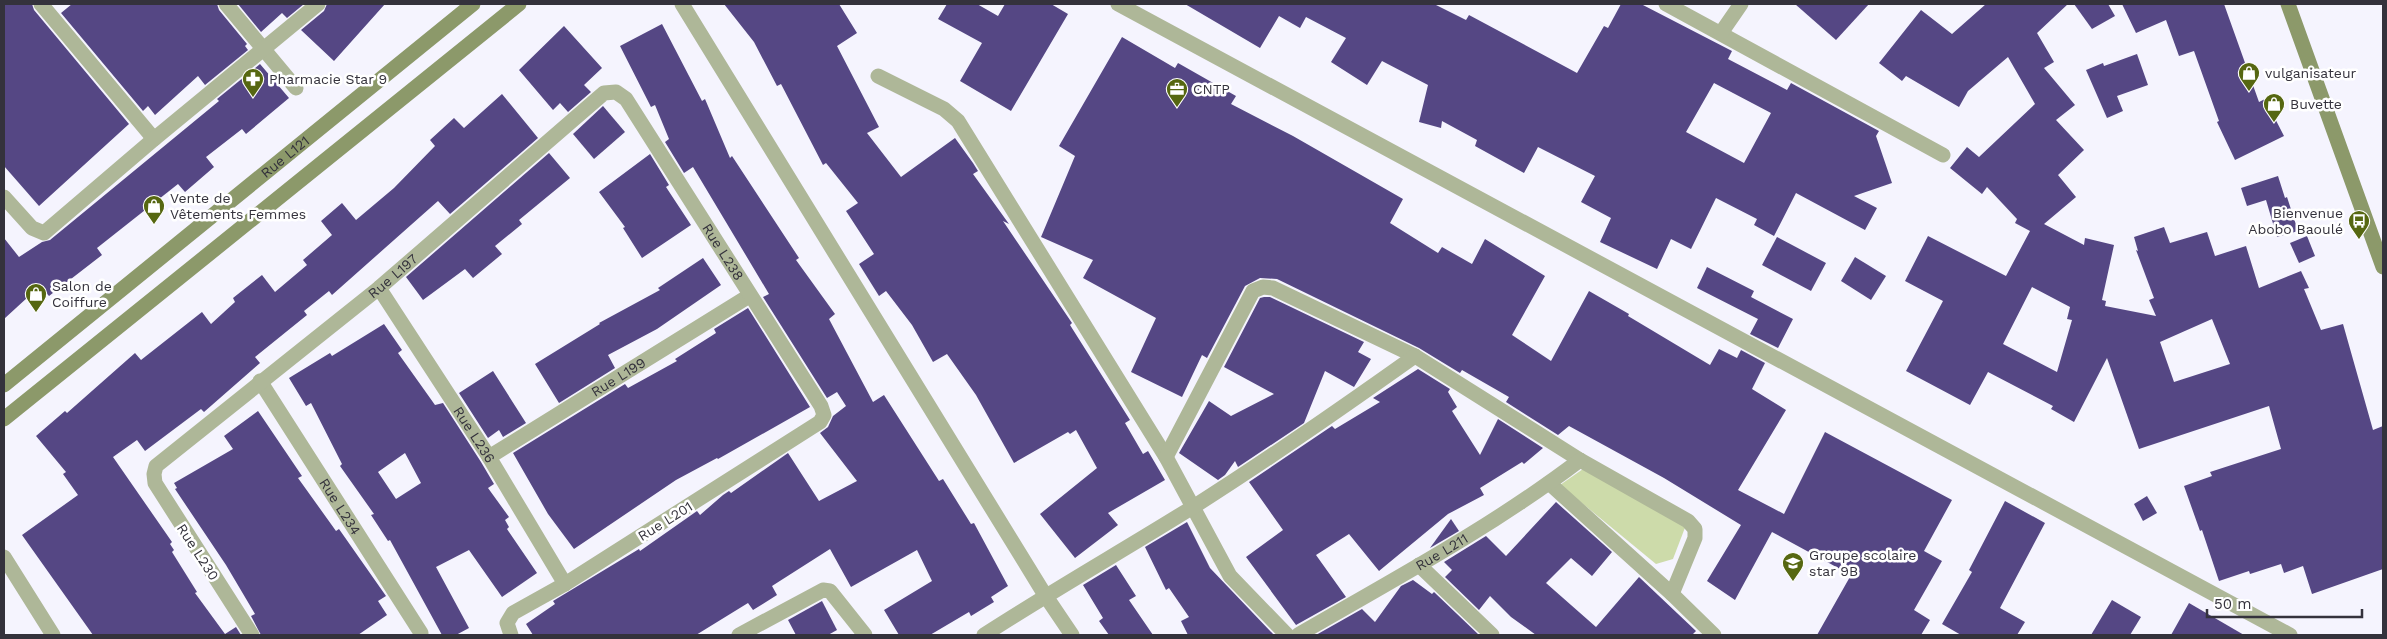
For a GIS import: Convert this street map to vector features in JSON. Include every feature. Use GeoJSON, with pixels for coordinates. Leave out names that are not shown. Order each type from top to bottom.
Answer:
{"type":"FeatureCollection","features":[{"type":"Feature","properties":{"kind":"main road","name":"Rue L121"},"geometry":{"type":"LineString","coordinates":[[4,385],[473,4]]}},
{"type":"Feature","properties":{"kind":"main road"},"geometry":{"type":"LineString","coordinates":[[4,419],[519,4]]}},
{"type":"Feature","properties":{"kind":"main road"},"geometry":{"type":"LineString","coordinates":[[2288,4],[2379,243],[2383,267]]}},
{"type":"Feature","properties":{"kind":"street"},"geometry":{"type":"LineString","coordinates":[[41,4],[154,139]]}},
{"type":"Feature","properties":{"kind":"street"},"geometry":{"type":"LineString","coordinates":[[226,4],[296,88]]}},
{"type":"Feature","properties":{"kind":"street"},"geometry":{"type":"LineString","coordinates":[[4,197],[32,228],[44,233],[154,139],[318,4]]}},
{"type":"Feature","properties":{"kind":"street"},"geometry":{"type":"LineString","coordinates":[[682,4],[1045,596],[1072,635]]}},
{"type":"Feature","properties":{"kind":"street"},"geometry":{"type":"LineString","coordinates":[[1118,4],[2290,635]]}},
{"type":"Feature","properties":{"kind":"street"},"geometry":{"type":"LineString","coordinates":[[1666,4],[1943,155]]}},
{"type":"Feature","properties":{"kind":"street"},"geometry":{"type":"LineString","coordinates":[[1721,33],[1741,4]]}},
{"type":"Feature","properties":{"kind":"street"},"geometry":{"type":"LineString","coordinates":[[878,76],[944,109],[958,121],[1166,457],[1230,576],[1287,635]]}},
{"type":"Feature","properties":{"kind":"street","name":"Rue L197"},"geometry":{"type":"LineString","coordinates":[[156,466],[378,288],[604,93],[616,92],[626,99]]}},
{"type":"Feature","properties":{"kind":"street","name":"Rue L238"},"geometry":{"type":"LineString","coordinates":[[626,99],[749,296],[821,406]]}},
{"type":"Feature","properties":{"kind":"street"},"geometry":{"type":"LineString","coordinates":[[1166,457],[1253,291],[1263,286],[1273,288],[1415,356],[1580,460],[1688,521],[1694,528],[1695,538],[1672,594]]}},
{"type":"Feature","properties":{"kind":"street","name":"Rue L236"},"geometry":{"type":"LineString","coordinates":[[378,288],[489,457],[565,584]]}},
{"type":"Feature","properties":{"kind":"street","name":"Rue L199"},"geometry":{"type":"LineString","coordinates":[[489,457],[749,296]]}},
{"type":"Feature","properties":{"kind":"street"},"geometry":{"type":"LineString","coordinates":[[984,635],[1192,507],[1298,438],[1415,356]]}},
{"type":"Feature","properties":{"kind":"street","name":"Rue L234"},"geometry":{"type":"LineString","coordinates":[[260,381],[421,633]]}},
{"type":"Feature","properties":{"kind":"street","name":"Rue L201"},"geometry":{"type":"LineString","coordinates":[[511,635],[507,623],[514,613],[565,584],[820,422],[824,415],[821,406]]}},
{"type":"Feature","properties":{"kind":"street","name":"Rue L211"},"geometry":{"type":"LineString","coordinates":[[1298,635],[1418,565],[1549,483],[1580,460]]}},
{"type":"Feature","properties":{"kind":"street","name":"Rue L230"},"geometry":{"type":"LineString","coordinates":[[156,466],[154,474],[155,483],[252,635]]}},
{"type":"Feature","properties":{"kind":"street"},"geometry":{"type":"LineString","coordinates":[[1549,483],[1672,594],[1714,635]]}},
{"type":"Feature","properties":{"kind":"street"},"geometry":{"type":"LineString","coordinates":[[4,557],[53,635]]}},
{"type":"Feature","properties":{"kind":"street"},"geometry":{"type":"LineString","coordinates":[[1418,565],[1492,635]]}},
{"type":"Feature","properties":{"kind":"street"},"geometry":{"type":"LineString","coordinates":[[739,635],[823,590],[830,591],[837,598],[864,635]]}},
{"type":"Feature","properties":{"kind":"green space"},"geometry":{"type":"Polygon","coordinates":[[[1583,469],[1686,525],[1673,559],[1656,564],[1560,485],[1583,469]]]}},
{"type":"Feature","properties":{"kind":"building"},"geometry":{"type":"Polygon","coordinates":[[[4,4],[32,4],[34,10],[129,124],[39,206],[4,166],[4,4]]]}},
{"type":"Feature","properties":{"kind":"building"},"geometry":{"type":"Polygon","coordinates":[[[72,4],[217,4],[219,10],[247,44],[245,46],[248,50],[205,85],[198,76],[155,115],[148,106],[143,111],[61,13],[72,4]]]}},
{"type":"Feature","properties":{"kind":"building"},"geometry":{"type":"Polygon","coordinates":[[[238,4],[304,4],[287,18],[282,13],[261,32],[238,4]]]}},
{"type":"Feature","properties":{"kind":"building"},"geometry":{"type":"Polygon","coordinates":[[[327,4],[385,4],[334,61],[301,30],[324,11],[327,4]]]}},
{"type":"Feature","properties":{"kind":"building"},"geometry":{"type":"Polygon","coordinates":[[[724,4],[839,4],[857,33],[837,46],[879,127],[867,133],[901,177],[955,138],[973,163],[978,171],[973,174],[1009,224],[1003,221],[1072,323],[1070,325],[1130,420],[1125,423],[1143,454],[1148,451],[1165,480],[1108,513],[1118,525],[1075,558],[1040,514],[1097,468],[1076,430],[1070,434],[1068,432],[1014,463],[976,395],[947,354],[933,362],[912,325],[886,291],[879,296],[859,264],[874,254],[846,211],[858,203],[826,163],[823,165],[781,84],[777,86],[754,42],[724,4]]]}},
{"type":"Feature","properties":{"kind":"building"},"geometry":{"type":"Polygon","coordinates":[[[947,4],[977,4],[998,16],[1005,4],[1051,4],[1068,14],[1011,111],[960,81],[982,43],[938,19],[947,4]]]}},
{"type":"Feature","properties":{"kind":"building"},"geometry":{"type":"Polygon","coordinates":[[[1185,4],[1434,4],[1466,20],[1469,15],[1577,73],[1604,26],[1608,28],[1621,4],[1641,4],[1732,51],[1728,59],[1787,90],[1791,83],[1879,131],[1876,136],[1892,183],[1854,196],[1877,208],[1865,230],[1796,193],[1774,236],[1754,225],[1757,219],[1716,198],[1691,249],[1671,239],[1657,269],[1600,242],[1611,218],[1581,202],[1595,176],[1538,147],[1524,173],[1475,146],[1477,140],[1442,121],[1441,128],[1419,122],[1428,85],[1382,61],[1367,85],[1331,62],[1346,38],[1306,17],[1300,28],[1279,16],[1260,48],[1185,4]],[[1714,83],[1686,132],[1744,163],[1771,113],[1714,83]]]}},
{"type":"Feature","properties":{"kind":"building"},"geometry":{"type":"Polygon","coordinates":[[[1795,4],[1869,4],[1836,40],[1795,4]]]}},
{"type":"Feature","properties":{"kind":"building"},"geometry":{"type":"Polygon","coordinates":[[[1986,4],[2068,4],[2037,33],[2054,62],[2044,68],[2075,105],[2056,120],[2084,150],[2058,175],[2076,197],[2044,224],[2084,245],[2085,238],[2114,245],[2102,300],[2106,301],[2105,306],[2156,316],[2149,300],[2154,298],[2136,250],[2138,251],[2134,237],[2164,227],[2170,243],[2207,232],[2215,256],[2246,246],[2259,288],[2301,271],[2309,288],[2304,289],[2321,330],[2343,324],[2373,430],[2383,426],[2383,569],[2312,594],[2303,566],[2284,573],[2281,564],[2250,574],[2249,571],[2219,581],[2202,530],[2200,531],[2184,486],[2212,476],[2210,472],[2281,449],[2269,406],[2139,449],[2107,358],[2074,422],[2051,409],[2053,406],[1988,372],[1970,405],[1906,371],[1943,301],[1905,281],[1928,236],[2006,276],[2030,231],[2015,223],[2017,219],[1987,187],[1982,194],[1950,168],[1967,147],[1979,157],[2035,104],[2008,57],[1968,91],[1959,107],[1906,76],[1902,81],[1879,63],[1921,10],[1952,34],[1986,4]],[[2032,287],[2003,344],[2057,372],[2072,320],[2067,319],[2070,307],[2032,287]],[[2212,319],[2160,342],[2174,382],[2230,364],[2212,319]]]}},
{"type":"Feature","properties":{"kind":"building"},"geometry":{"type":"Polygon","coordinates":[[[2074,4],[2108,4],[2115,16],[2092,29],[2074,4]]]}},
{"type":"Feature","properties":{"kind":"building"},"geometry":{"type":"Polygon","coordinates":[[[2122,4],[2224,4],[2259,102],[2265,99],[2284,136],[2235,160],[2217,122],[2219,121],[2194,51],[2179,56],[2166,20],[2136,33],[2122,4]]]}},
{"type":"Feature","properties":{"kind":"building"},"geometry":{"type":"Polygon","coordinates":[[[662,24],[702,101],[705,99],[730,158],[732,156],[799,258],[796,260],[835,314],[829,319],[873,402],[884,395],[939,481],[943,479],[971,524],[974,523],[1008,586],[991,597],[994,602],[971,616],[969,612],[930,635],[899,635],[884,610],[932,581],[917,550],[851,587],[830,549],[772,586],[777,595],[753,610],[748,603],[696,635],[533,635],[526,624],[555,604],[553,601],[639,549],[640,551],[697,511],[700,515],[723,495],[729,491],[731,493],[788,453],[819,501],[857,481],[820,433],[828,427],[833,416],[846,406],[837,392],[827,398],[763,297],[769,294],[693,167],[684,173],[665,142],[669,139],[655,105],[651,107],[620,46],[662,24]]]}},
{"type":"Feature","properties":{"kind":"building"},"geometry":{"type":"Polygon","coordinates":[[[564,26],[602,68],[584,85],[591,92],[568,112],[560,103],[553,110],[519,70],[564,26]]]}},
{"type":"Feature","properties":{"kind":"building"},"geometry":{"type":"Polygon","coordinates":[[[1122,37],[1175,68],[1178,63],[1236,96],[1231,104],[1293,136],[1403,199],[1390,223],[1438,253],[1442,247],[1472,264],[1485,239],[1545,276],[1512,335],[1551,361],[1589,291],[1710,365],[1719,349],[1737,358],[1741,350],[1765,363],[1752,389],[1786,410],[1738,490],[1784,514],[1825,432],[1952,500],[1924,551],[1942,561],[1914,610],[1930,620],[1921,635],[1817,635],[1851,575],[1772,532],[1735,600],[1707,581],[1741,525],[1664,478],[1569,426],[1558,435],[1506,402],[1509,397],[1462,370],[1460,373],[1419,348],[1277,279],[1260,278],[1245,286],[1207,358],[1202,355],[1182,397],[1131,372],[1156,318],[1083,278],[1093,260],[1041,237],[1075,156],[1059,146],[1122,37]]]}},
{"type":"Feature","properties":{"kind":"building"},"geometry":{"type":"Polygon","coordinates":[[[2137,54],[2148,85],[2117,96],[2123,111],[2107,118],[2086,70],[2103,63],[2104,66],[2137,54]]]}},
{"type":"Feature","properties":{"kind":"building"},"geometry":{"type":"Polygon","coordinates":[[[260,64],[289,98],[246,134],[242,129],[206,157],[214,167],[185,192],[178,184],[97,248],[102,255],[49,296],[40,286],[4,319],[4,238],[19,257],[42,242],[50,240],[219,101],[217,99],[260,64]]]}},
{"type":"Feature","properties":{"kind":"building"},"geometry":{"type":"Polygon","coordinates":[[[502,94],[538,138],[450,214],[438,201],[332,295],[329,291],[304,311],[307,315],[255,357],[260,363],[204,412],[201,409],[145,451],[137,440],[113,457],[172,542],[170,544],[174,550],[172,552],[197,592],[195,593],[225,634],[236,627],[241,635],[93,635],[22,535],[78,495],[63,474],[66,472],[36,436],[65,411],[67,413],[135,353],[141,360],[202,312],[211,324],[235,302],[233,298],[262,275],[275,292],[307,265],[303,260],[332,235],[321,221],[342,203],[356,220],[394,188],[435,146],[430,140],[454,118],[464,128],[502,94]]]}},
{"type":"Feature","properties":{"kind":"building"},"geometry":{"type":"Polygon","coordinates":[[[603,106],[625,132],[594,159],[573,134],[603,106]]]}},
{"type":"Feature","properties":{"kind":"building"},"geometry":{"type":"Polygon","coordinates":[[[549,153],[570,178],[519,220],[522,224],[495,246],[502,254],[473,278],[465,269],[423,300],[406,277],[549,153]]]}},
{"type":"Feature","properties":{"kind":"building"},"geometry":{"type":"Polygon","coordinates":[[[650,154],[669,185],[666,187],[691,225],[642,258],[623,228],[625,227],[599,192],[650,154]]]}},
{"type":"Feature","properties":{"kind":"building"},"geometry":{"type":"Polygon","coordinates":[[[2278,176],[2298,231],[2277,237],[2266,200],[2247,206],[2241,188],[2278,176]]]}},
{"type":"Feature","properties":{"kind":"building"},"geometry":{"type":"Polygon","coordinates":[[[2307,236],[2315,256],[2299,263],[2290,243],[2307,236]]]}},
{"type":"Feature","properties":{"kind":"building"},"geometry":{"type":"Polygon","coordinates":[[[1777,237],[1826,263],[1811,291],[1762,265],[1777,237]]]}},
{"type":"Feature","properties":{"kind":"building"},"geometry":{"type":"Polygon","coordinates":[[[1855,257],[1886,276],[1871,300],[1841,281],[1855,257]]]}},
{"type":"Feature","properties":{"kind":"building"},"geometry":{"type":"Polygon","coordinates":[[[703,258],[721,285],[657,329],[608,355],[615,368],[559,403],[535,364],[599,323],[660,290],[658,288],[703,258]]]}},
{"type":"Feature","properties":{"kind":"building"},"geometry":{"type":"Polygon","coordinates":[[[1707,267],[1754,291],[1751,297],[1793,319],[1778,348],[1750,334],[1758,319],[1697,288],[1707,267]]]}},
{"type":"Feature","properties":{"kind":"building"},"geometry":{"type":"Polygon","coordinates":[[[1270,297],[1364,342],[1358,352],[1371,359],[1354,387],[1325,371],[1304,423],[1238,467],[1235,461],[1225,475],[1218,480],[1179,453],[1209,401],[1231,416],[1274,394],[1224,367],[1260,298],[1270,297]]]}},
{"type":"Feature","properties":{"kind":"building"},"geometry":{"type":"Polygon","coordinates":[[[748,308],[810,407],[718,459],[676,480],[574,549],[548,514],[513,453],[625,384],[628,388],[677,361],[675,359],[716,333],[714,329],[748,308]]]}},
{"type":"Feature","properties":{"kind":"building"},"geometry":{"type":"Polygon","coordinates":[[[384,324],[402,350],[398,353],[435,405],[443,403],[481,462],[494,484],[488,488],[509,517],[505,520],[509,527],[507,529],[537,573],[502,597],[469,550],[436,567],[469,628],[456,635],[442,635],[390,540],[388,541],[371,515],[374,514],[340,466],[342,464],[311,403],[306,406],[289,378],[330,353],[332,356],[384,324]],[[405,453],[378,472],[396,499],[421,483],[405,453]]]}},
{"type":"Feature","properties":{"kind":"building"},"geometry":{"type":"Polygon","coordinates":[[[1418,369],[1450,389],[1448,392],[1457,407],[1452,411],[1480,455],[1498,419],[1543,448],[1524,464],[1522,462],[1480,488],[1484,495],[1448,514],[1379,571],[1349,534],[1316,555],[1346,597],[1296,625],[1246,557],[1283,530],[1249,482],[1332,426],[1335,429],[1380,402],[1373,398],[1418,369]]]}},
{"type":"Feature","properties":{"kind":"building"},"geometry":{"type":"Polygon","coordinates":[[[493,371],[526,423],[503,437],[499,430],[488,438],[459,393],[493,371]]]}},
{"type":"Feature","properties":{"kind":"building"},"geometry":{"type":"Polygon","coordinates":[[[258,411],[302,476],[298,478],[336,531],[339,529],[386,596],[378,601],[387,615],[358,635],[261,635],[251,616],[255,614],[226,565],[175,489],[177,488],[174,483],[233,449],[224,436],[258,411]]]}},
{"type":"Feature","properties":{"kind":"building"},"geometry":{"type":"Polygon","coordinates":[[[2147,496],[2157,513],[2143,521],[2134,504],[2147,496]]]}},
{"type":"Feature","properties":{"kind":"building"},"geometry":{"type":"Polygon","coordinates":[[[2005,501],[2045,523],[2000,608],[2025,622],[2017,635],[1961,635],[1942,624],[1972,572],[1969,570],[2005,501]]]}},
{"type":"Feature","properties":{"kind":"building"},"geometry":{"type":"Polygon","coordinates":[[[1556,502],[1612,552],[1592,576],[1571,558],[1546,583],[1596,627],[1639,577],[1696,631],[1692,635],[1536,635],[1511,617],[1490,596],[1479,610],[1445,577],[1452,570],[1444,562],[1486,536],[1506,556],[1556,502]]]}},
{"type":"Feature","properties":{"kind":"building"},"geometry":{"type":"Polygon","coordinates":[[[1451,519],[1459,531],[1430,548],[1451,519]]]}},
{"type":"Feature","properties":{"kind":"building"},"geometry":{"type":"Polygon","coordinates":[[[1187,522],[1210,568],[1274,635],[1188,635],[1181,621],[1189,617],[1169,588],[1166,590],[1145,547],[1187,522]]]}},
{"type":"Feature","properties":{"kind":"building"},"geometry":{"type":"Polygon","coordinates":[[[1116,565],[1136,596],[1129,600],[1153,635],[1109,635],[1099,621],[1103,618],[1083,585],[1116,565]]]}},
{"type":"Feature","properties":{"kind":"building"},"geometry":{"type":"Polygon","coordinates":[[[1413,580],[1432,594],[1434,592],[1479,635],[1316,635],[1362,609],[1375,622],[1401,586],[1413,580]]]}},
{"type":"Feature","properties":{"kind":"building"},"geometry":{"type":"Polygon","coordinates":[[[2112,600],[2141,617],[2130,635],[2091,635],[2112,600]]]}},
{"type":"Feature","properties":{"kind":"building"},"geometry":{"type":"Polygon","coordinates":[[[822,601],[837,630],[828,635],[796,635],[788,620],[822,601]]]}},
{"type":"Feature","properties":{"kind":"building"},"geometry":{"type":"Polygon","coordinates":[[[2189,603],[2244,635],[2171,635],[2189,603]]]}},
{"type":"Feature","properties":{"kind":"place","name":"vulganisateur"},"geometry":{"type":"Point","coordinates":[2249,92]}},
{"type":"Feature","properties":{"kind":"place","name":"Pharmacie Star 9"},"geometry":{"type":"Point","coordinates":[253,98]}},
{"type":"Feature","properties":{"kind":"place","name":"CNTP"},"geometry":{"type":"Point","coordinates":[1177,108]}},
{"type":"Feature","properties":{"kind":"place","name":"Buvette"},"geometry":{"type":"Point","coordinates":[2274,123]}},
{"type":"Feature","properties":{"kind":"place","name":"Vente de Vêtements Femmes"},"geometry":{"type":"Point","coordinates":[154,225]}},
{"type":"Feature","properties":{"kind":"place","name":"Bienvenue Abobo Baoulé"},"geometry":{"type":"Point","coordinates":[2359,240]}},
{"type":"Feature","properties":{"kind":"place","name":"Salon de Coiffure"},"geometry":{"type":"Point","coordinates":[36,313]}},
{"type":"Feature","properties":{"kind":"place","name":"Groupe scolaire star 9B"},"geometry":{"type":"Point","coordinates":[1793,582]}}]}
